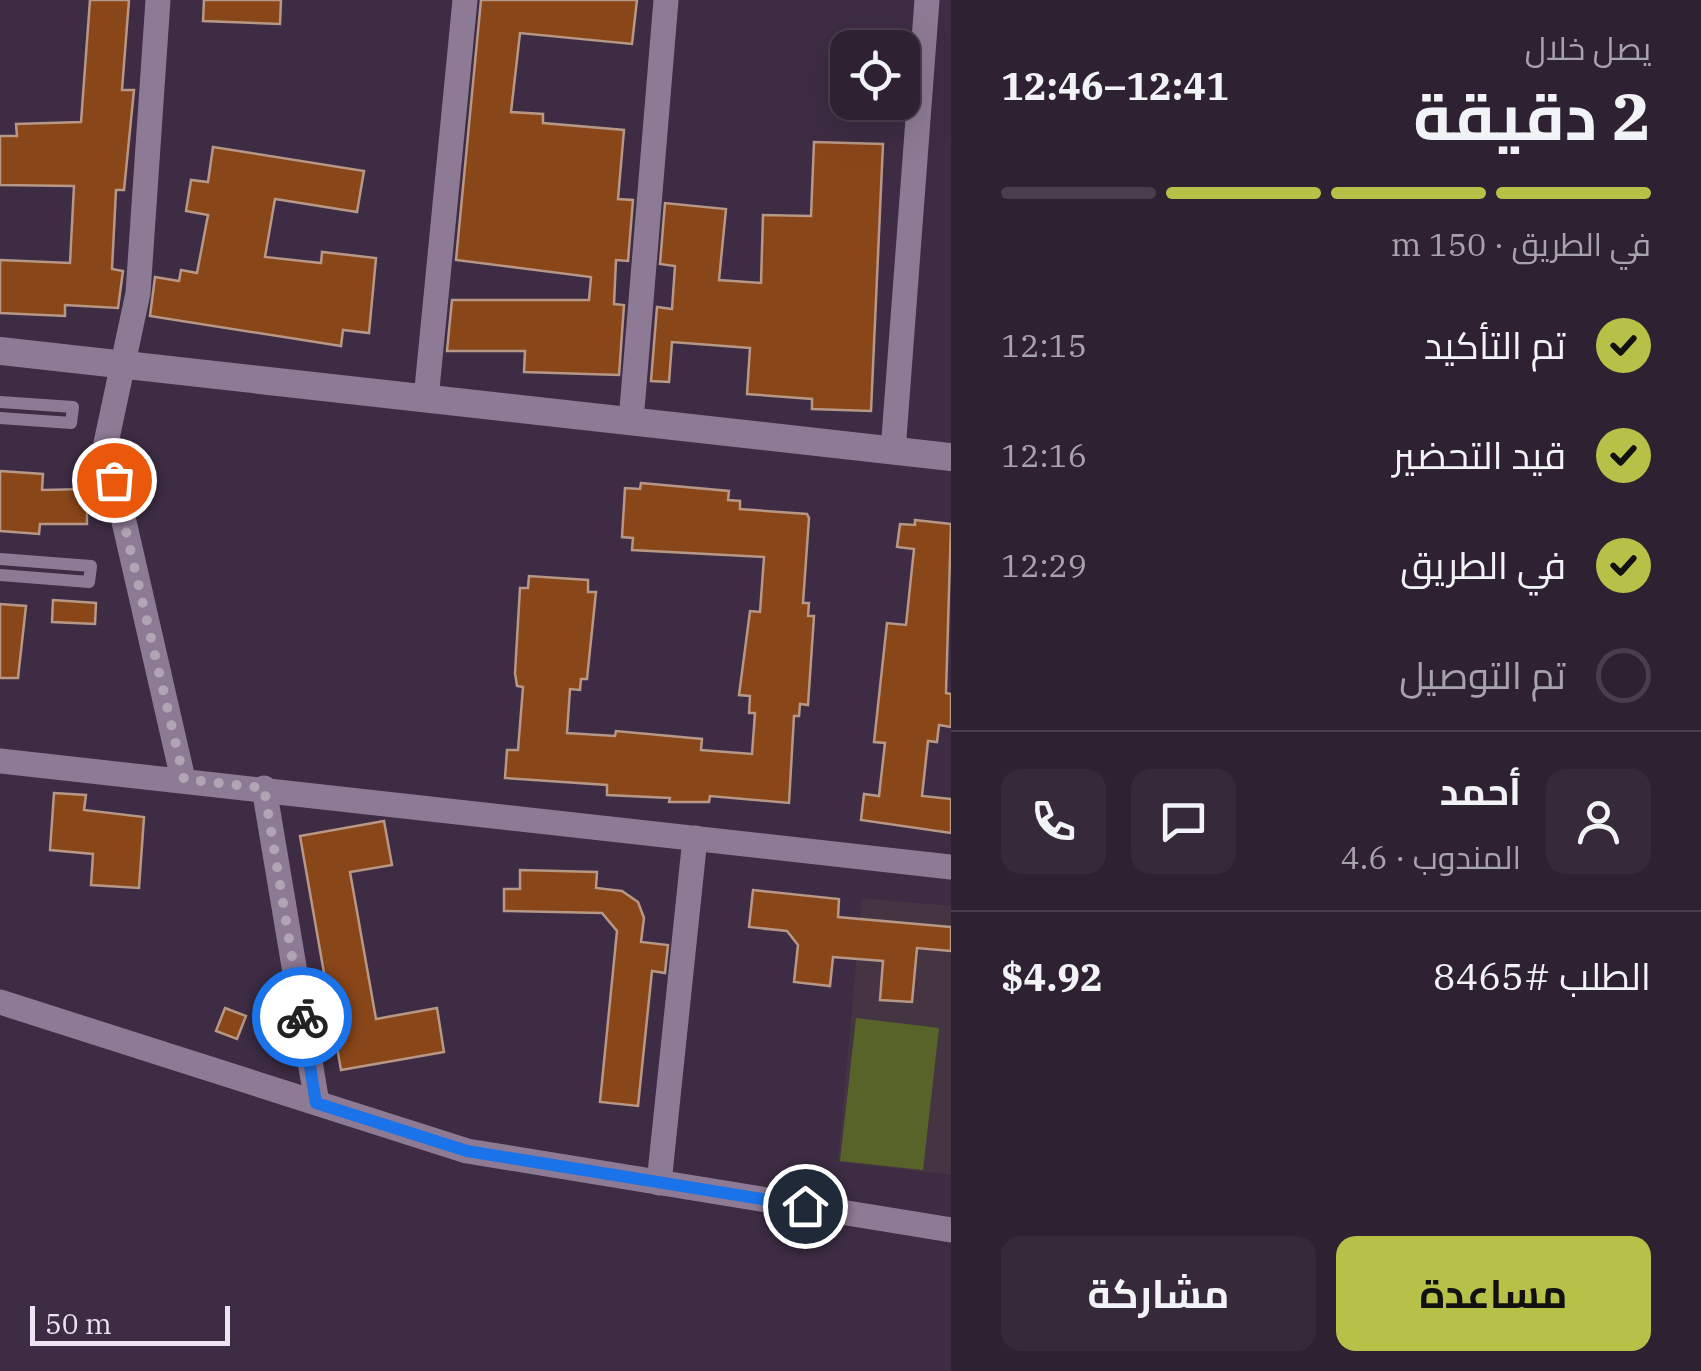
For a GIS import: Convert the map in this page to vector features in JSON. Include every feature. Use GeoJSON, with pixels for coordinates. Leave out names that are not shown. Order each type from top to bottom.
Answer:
{"type":"FeatureCollection","features":[{"type":"Feature","properties":{"kind":"street"},"geometry":{"type":"LineString","coordinates":[[158,0],[138,293],[106,443],[184,779]]}},
{"type":"Feature","properties":{"kind":"street"},"geometry":{"type":"LineString","coordinates":[[426,399],[465,0]]}},
{"type":"Feature","properties":{"kind":"street"},"geometry":{"type":"LineString","coordinates":[[631,422],[666,0]]}},
{"type":"Feature","properties":{"kind":"street"},"geometry":{"type":"LineString","coordinates":[[894,451],[927,0]]}},
{"type":"Feature","properties":{"kind":"street"},"geometry":{"type":"LineString","coordinates":[[0,351],[951,458]]}},
{"type":"Feature","properties":{"kind":"street"},"geometry":{"type":"LineString","coordinates":[[0,761],[951,867]]}},
{"type":"Feature","properties":{"kind":"street"},"geometry":{"type":"LineString","coordinates":[[264,788],[316,1103]]}},
{"type":"Feature","properties":{"kind":"street"},"geometry":{"type":"LineString","coordinates":[[659,1183],[695,838]]}},
{"type":"Feature","properties":{"kind":"street"},"geometry":{"type":"LineString","coordinates":[[0,1002],[467,1151],[951,1230]]}},
{"type":"Feature","properties":{"kind":"lane"},"geometry":{"type":"LineString","coordinates":[[0,402],[73,407],[72,423],[0,418]]}},
{"type":"Feature","properties":{"kind":"lane"},"geometry":{"type":"LineString","coordinates":[[0,559],[91,566],[89,582],[0,575]]}},
{"type":"Feature","properties":{"kind":"shaded area"},"geometry":{"type":"Polygon","coordinates":[[[862,898],[951,906],[951,1175],[838,1162],[862,898]]]}},
{"type":"Feature","properties":{"kind":"green space"},"geometry":{"type":"Polygon","coordinates":[[[856,1018],[939,1028],[923,1170],[840,1161],[856,1018]]]}},
{"type":"Feature","properties":{"kind":"building"},"geometry":{"type":"Polygon","coordinates":[[[90,0],[129,0],[122,90],[134,90],[124,190],[116,190],[112,269],[123,271],[118,308],[65,305],[65,316],[0,313],[0,260],[70,263],[74,186],[0,185],[0,136],[17,136],[16,124],[81,122],[90,0]]]}},
{"type":"Feature","properties":{"kind":"building"},"geometry":{"type":"Polygon","coordinates":[[[204,0],[281,0],[280,24],[203,21],[204,0]]]}},
{"type":"Feature","properties":{"kind":"building"},"geometry":{"type":"Polygon","coordinates":[[[481,0],[637,0],[632,44],[520,33],[511,112],[543,114],[543,123],[624,130],[618,199],[633,200],[628,261],[616,260],[614,304],[624,305],[619,375],[524,372],[525,351],[447,351],[452,300],[589,300],[591,277],[456,260],[481,0]]]}},
{"type":"Feature","properties":{"kind":"building"},"geometry":{"type":"Polygon","coordinates":[[[814,142],[883,144],[871,411],[812,409],[812,399],[747,394],[750,348],[672,342],[669,382],[651,381],[657,307],[672,309],[675,266],[660,264],[665,203],[726,209],[719,280],[761,283],[763,215],[811,216],[814,142]]]}},
{"type":"Feature","properties":{"kind":"building"},"geometry":{"type":"Polygon","coordinates":[[[213,147],[364,171],[357,212],[275,199],[265,257],[321,263],[322,252],[376,258],[369,333],[343,330],[341,346],[150,316],[155,277],[179,281],[181,270],[197,273],[208,215],[186,211],[191,180],[208,182],[213,147]]]}},
{"type":"Feature","properties":{"kind":"building"},"geometry":{"type":"Polygon","coordinates":[[[0,471],[43,474],[42,490],[87,489],[87,524],[40,524],[39,534],[0,531],[0,471]]]}},
{"type":"Feature","properties":{"kind":"building"},"geometry":{"type":"Polygon","coordinates":[[[641,483],[729,491],[728,500],[740,501],[740,509],[807,514],[809,518],[803,603],[809,603],[808,616],[814,616],[808,705],[800,704],[799,716],[794,716],[789,803],[710,796],[709,802],[669,802],[670,798],[607,795],[607,785],[505,778],[507,750],[518,750],[523,687],[517,686],[515,673],[520,588],[528,588],[529,576],[588,580],[588,592],[596,592],[587,679],[581,679],[580,690],[570,689],[567,733],[615,736],[616,731],[702,739],[701,750],[752,754],[755,713],[749,713],[750,696],[739,695],[750,611],[760,612],[764,557],[632,550],[633,538],[622,537],[625,488],[640,489],[641,483]]]}},
{"type":"Feature","properties":{"kind":"building"},"geometry":{"type":"Polygon","coordinates":[[[915,520],[951,524],[946,693],[951,694],[951,727],[939,725],[937,742],[928,741],[922,796],[951,799],[951,833],[861,820],[864,794],[879,796],[885,743],[874,742],[887,623],[906,625],[914,549],[897,547],[900,524],[915,525],[915,520]]]}},
{"type":"Feature","properties":{"kind":"building"},"geometry":{"type":"Polygon","coordinates":[[[53,600],[96,603],[95,624],[52,622],[53,600]]]}},
{"type":"Feature","properties":{"kind":"building"},"geometry":{"type":"Polygon","coordinates":[[[0,604],[26,606],[18,678],[0,678],[0,604]]]}},
{"type":"Feature","properties":{"kind":"building"},"geometry":{"type":"Polygon","coordinates":[[[54,793],[86,795],[84,810],[144,817],[139,888],[91,885],[93,854],[50,850],[54,793]]]}},
{"type":"Feature","properties":{"kind":"building"},"geometry":{"type":"Polygon","coordinates":[[[384,821],[392,865],[350,872],[376,1019],[437,1008],[444,1052],[341,1070],[300,836],[384,821]]]}},
{"type":"Feature","properties":{"kind":"building"},"geometry":{"type":"Polygon","coordinates":[[[520,870],[597,872],[596,888],[622,891],[638,902],[644,918],[641,942],[668,945],[665,973],[652,971],[638,1106],[600,1102],[617,931],[602,913],[504,911],[504,889],[520,889],[520,870]]]}},
{"type":"Feature","properties":{"kind":"building"},"geometry":{"type":"Polygon","coordinates":[[[753,890],[839,899],[838,917],[951,927],[951,951],[917,948],[912,1002],[880,1000],[883,961],[833,957],[830,986],[794,982],[798,945],[787,931],[749,927],[753,890]]]}},
{"type":"Feature","properties":{"kind":"building"},"geometry":{"type":"Polygon","coordinates":[[[225,1008],[246,1016],[237,1039],[216,1031],[225,1008]]]}},
{"type":"Feature","properties":{"kind":"way so far"},"geometry":{"type":"LineString","coordinates":[[114,480],[184,779],[264,788],[302,1017]]}},
{"type":"Feature","properties":{"kind":"route"},"geometry":{"type":"LineString","coordinates":[[302,1017],[316,1103],[467,1151],[805,1206]]}}]}
